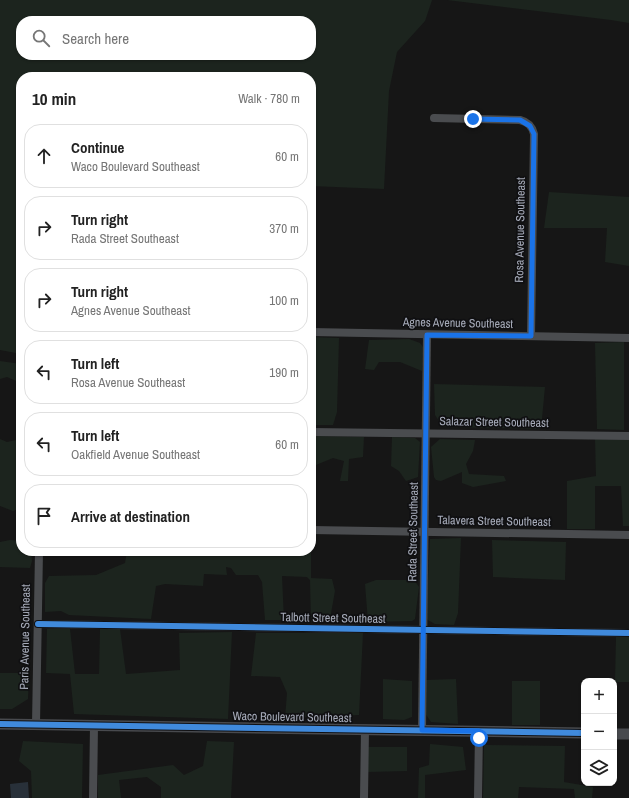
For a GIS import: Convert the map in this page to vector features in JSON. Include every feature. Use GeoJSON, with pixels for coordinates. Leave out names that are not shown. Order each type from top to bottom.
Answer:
{"type":"FeatureCollection","features":[{"type":"Feature","properties":{"kind":"street","name":"Rosa Avenue Southeast"},"geometry":{"type":"LineString","coordinates":[[434,118],[520,120],[530,126],[534,134],[531,336]]}},
{"type":"Feature","properties":{"kind":"street","name":"Agnes Avenue Southeast"},"geometry":{"type":"LineString","coordinates":[[316,332],[629,338]]}},
{"type":"Feature","properties":{"kind":"street","name":"Rada Street Southeast"},"geometry":{"type":"LineString","coordinates":[[422,730],[427,433],[427,335]]}},
{"type":"Feature","properties":{"kind":"street","name":"Salazar Street Southeast"},"geometry":{"type":"LineString","coordinates":[[316,432],[629,436]]}},
{"type":"Feature","properties":{"kind":"street","name":"Talavera Street Southeast"},"geometry":{"type":"LineString","coordinates":[[316,530],[629,535]]}},
{"type":"Feature","properties":{"kind":"street","name":"Paris Avenue Southeast"},"geometry":{"type":"LineString","coordinates":[[36,724],[39,556]]}},
{"type":"Feature","properties":{"kind":"street","name":"Talbott Street Southeast"},"geometry":{"type":"LineString","coordinates":[[38,624],[629,633]]}},
{"type":"Feature","properties":{"kind":"street","name":"Waco Boulevard Southeast"},"geometry":{"type":"LineString","coordinates":[[0,724],[581,733]]}},
{"type":"Feature","properties":{"kind":"street"},"geometry":{"type":"LineString","coordinates":[[93,798],[94,725]]}},
{"type":"Feature","properties":{"kind":"street"},"geometry":{"type":"LineString","coordinates":[[364,798],[365,729]]}},
{"type":"Feature","properties":{"kind":"street"},"geometry":{"type":"LineString","coordinates":[[478,798],[479,731]]}},
{"type":"Feature","properties":{"kind":"street"},"geometry":{"type":"LineString","coordinates":[[617,734],[629,734]]}},
{"type":"Feature","properties":{"kind":"shaded area"},"geometry":{"type":"Polygon","coordinates":[[[0,0],[432,0],[425,21],[397,52],[389,91],[384,189],[316,186],[316,72],[16,72],[16,353],[0,350],[0,0]]]}},
{"type":"Feature","properties":{"kind":"shaded area"},"geometry":{"type":"Polygon","coordinates":[[[447,0],[629,0],[629,23],[611,20],[447,0]]]}},
{"type":"Feature","properties":{"kind":"shaded area"},"geometry":{"type":"Polygon","coordinates":[[[549,192],[629,197],[629,266],[605,262],[607,228],[544,228],[549,192]]]}},
{"type":"Feature","properties":{"kind":"shaded area"},"geometry":{"type":"Polygon","coordinates":[[[316,337],[339,338],[337,412],[333,425],[316,425],[316,337]]]}},
{"type":"Feature","properties":{"kind":"shaded area"},"geometry":{"type":"Polygon","coordinates":[[[409,339],[420,343],[423,347],[422,371],[400,362],[379,362],[374,370],[365,369],[369,340],[409,339]]]}},
{"type":"Feature","properties":{"kind":"shaded area"},"geometry":{"type":"Polygon","coordinates":[[[624,342],[624,430],[597,429],[595,343],[624,342]]]}},
{"type":"Feature","properties":{"kind":"shaded area"},"geometry":{"type":"Polygon","coordinates":[[[0,361],[16,363],[16,381],[7,377],[0,379],[0,361]]]}},
{"type":"Feature","properties":{"kind":"shaded area"},"geometry":{"type":"Polygon","coordinates":[[[434,384],[545,387],[541,429],[443,427],[435,415],[434,384]]]}},
{"type":"Feature","properties":{"kind":"shaded area"},"geometry":{"type":"Polygon","coordinates":[[[316,436],[364,437],[363,457],[349,459],[348,481],[340,481],[344,461],[333,458],[316,465],[316,436]]]}},
{"type":"Feature","properties":{"kind":"shaded area"},"geometry":{"type":"Polygon","coordinates":[[[392,437],[415,438],[420,442],[418,477],[406,481],[399,471],[391,466],[392,437]]]}},
{"type":"Feature","properties":{"kind":"shaded area"},"geometry":{"type":"Polygon","coordinates":[[[0,439],[7,442],[16,440],[16,510],[13,511],[0,506],[0,439]]]}},
{"type":"Feature","properties":{"kind":"shaded area"},"geometry":{"type":"Polygon","coordinates":[[[440,439],[475,440],[473,451],[466,464],[469,474],[504,476],[506,481],[473,487],[462,483],[462,472],[441,481],[436,480],[434,477],[431,447],[440,439]]]}},
{"type":"Feature","properties":{"kind":"shaded area"},"geometry":{"type":"Polygon","coordinates":[[[595,439],[629,440],[629,526],[623,526],[621,486],[595,486],[595,529],[567,529],[567,481],[596,476],[595,439]]]}},
{"type":"Feature","properties":{"kind":"shaded area"},"geometry":{"type":"Polygon","coordinates":[[[461,538],[458,613],[454,625],[435,624],[426,619],[430,539],[461,538]]]}},
{"type":"Feature","properties":{"kind":"shaded area"},"geometry":{"type":"Polygon","coordinates":[[[492,540],[566,542],[565,580],[493,577],[492,540]]]}},
{"type":"Feature","properties":{"kind":"shaded area"},"geometry":{"type":"Polygon","coordinates":[[[16,541],[16,556],[32,556],[30,568],[0,567],[0,542],[16,541]]]}},
{"type":"Feature","properties":{"kind":"shaded area"},"geometry":{"type":"Polygon","coordinates":[[[126,556],[311,556],[311,578],[332,579],[335,591],[330,619],[311,622],[310,580],[307,577],[282,576],[284,620],[265,620],[262,582],[258,575],[236,575],[231,568],[226,567],[227,575],[204,574],[203,586],[165,584],[156,586],[151,619],[69,615],[61,611],[45,612],[45,583],[49,576],[96,575],[125,563],[126,556]]]}},
{"type":"Feature","properties":{"kind":"shaded area"},"geometry":{"type":"Polygon","coordinates":[[[376,580],[414,580],[419,587],[415,619],[412,621],[368,622],[365,584],[376,580]]]}},
{"type":"Feature","properties":{"kind":"shaded area"},"geometry":{"type":"Polygon","coordinates":[[[47,629],[70,629],[75,674],[99,674],[100,629],[120,629],[126,674],[180,670],[179,633],[232,632],[228,719],[74,714],[70,674],[46,673],[47,629]]]}},
{"type":"Feature","properties":{"kind":"shaded area"},"geometry":{"type":"Polygon","coordinates":[[[256,633],[363,633],[359,715],[285,718],[287,693],[280,677],[251,676],[256,633]]]}},
{"type":"Feature","properties":{"kind":"shaded area"},"geometry":{"type":"Polygon","coordinates":[[[616,637],[629,637],[629,682],[617,682],[617,678],[615,678],[616,637]]]}},
{"type":"Feature","properties":{"kind":"shaded area"},"geometry":{"type":"Polygon","coordinates":[[[0,673],[29,673],[28,699],[12,709],[0,709],[0,673]]]}},
{"type":"Feature","properties":{"kind":"shaded area"},"geometry":{"type":"Polygon","coordinates":[[[383,679],[412,681],[412,717],[404,720],[383,719],[383,679]]]}},
{"type":"Feature","properties":{"kind":"shaded area"},"geometry":{"type":"Polygon","coordinates":[[[456,679],[458,724],[431,722],[425,713],[426,680],[456,679]]]}},
{"type":"Feature","properties":{"kind":"shaded area"},"geometry":{"type":"Polygon","coordinates":[[[512,681],[540,681],[540,725],[512,725],[512,681]]]}},
{"type":"Feature","properties":{"kind":"shaded area"},"geometry":{"type":"Polygon","coordinates":[[[23,741],[83,744],[82,798],[32,798],[31,771],[19,761],[23,741]]]}},
{"type":"Feature","properties":{"kind":"shaded area"},"geometry":{"type":"Polygon","coordinates":[[[207,741],[234,742],[231,798],[161,798],[161,787],[147,777],[119,780],[121,798],[98,798],[98,775],[173,765],[184,775],[203,766],[207,741]]]}},
{"type":"Feature","properties":{"kind":"shaded area"},"geometry":{"type":"Polygon","coordinates":[[[430,744],[463,747],[466,770],[425,775],[425,798],[418,798],[419,768],[429,765],[430,744]]]}},
{"type":"Feature","properties":{"kind":"shaded area"},"geometry":{"type":"Polygon","coordinates":[[[484,745],[565,746],[564,782],[593,787],[592,798],[575,798],[574,789],[519,787],[518,798],[483,798],[484,745]]]}},
{"type":"Feature","properties":{"kind":"shaded area"},"geometry":{"type":"Polygon","coordinates":[[[368,747],[407,747],[407,771],[368,772],[368,747]]]}},
{"type":"Feature","properties":{"kind":"shaded area"},"geometry":{"type":"Polygon","coordinates":[[[28,782],[29,798],[11,798],[10,784],[28,782]]]}},
{"type":"Feature","properties":{"kind":"cycle path"},"geometry":{"type":"LineString","coordinates":[[38,624],[629,633]]}},
{"type":"Feature","properties":{"kind":"cycle path"},"geometry":{"type":"LineString","coordinates":[[0,724],[581,733]]}},
{"type":"Feature","properties":{"kind":"route"},"geometry":{"type":"LineString","coordinates":[[473,119],[520,120],[526,122],[530,126],[534,134],[531,336],[427,335],[427,433],[422,730],[479,731],[479,738]]}}]}
